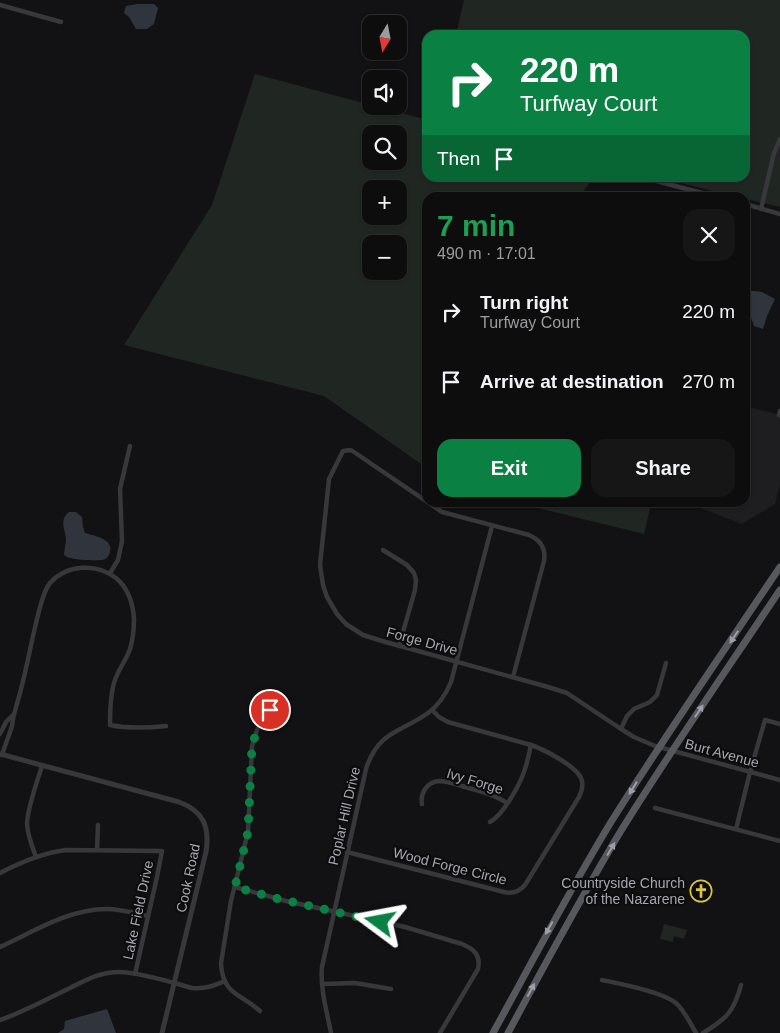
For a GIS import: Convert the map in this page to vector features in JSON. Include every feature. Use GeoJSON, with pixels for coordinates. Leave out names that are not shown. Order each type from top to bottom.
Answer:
{"type":"FeatureCollection","features":[{"type":"Feature","properties":{"kind":"highway"},"geometry":{"type":"LineString","coordinates":[[752,609],[780,562]]}},
{"type":"Feature","properties":{"kind":"highway"},"geometry":{"type":"LineString","coordinates":[[493,1033],[544,938],[611,823],[780,567]]}},
{"type":"Feature","properties":{"kind":"highway"},"geometry":{"type":"LineString","coordinates":[[508,1033],[548,957],[625,825],[780,590]]}},
{"type":"Feature","properties":{"kind":"street"},"geometry":{"type":"LineString","coordinates":[[0,5],[61,22]]}},
{"type":"Feature","properties":{"kind":"street"},"geometry":{"type":"LineString","coordinates":[[762,208],[774,153],[780,139]]}},
{"type":"Feature","properties":{"kind":"street"},"geometry":{"type":"LineString","coordinates":[[660,182],[698,192]]}},
{"type":"Feature","properties":{"kind":"street"},"geometry":{"type":"LineString","coordinates":[[750,205],[780,214]]}},
{"type":"Feature","properties":{"kind":"street"},"geometry":{"type":"LineString","coordinates":[[110,574],[118,560],[122,541],[120,489],[130,446]]}},
{"type":"Feature","properties":{"kind":"street","name":"Forge Drive"},"geometry":{"type":"LineString","coordinates":[[422,499],[351,450],[343,451],[329,479],[320,565],[323,588],[331,606],[346,624],[369,637],[567,693],[621,729],[645,743],[659,748]]}},
{"type":"Feature","properties":{"kind":"street","name":"Forge Drive"},"geometry":{"type":"LineString","coordinates":[[433,507],[448,514],[492,526]]}},
{"type":"Feature","properties":{"kind":"street"},"geometry":{"type":"LineString","coordinates":[[492,526],[535,538],[542,545],[545,554],[513,677]]}},
{"type":"Feature","properties":{"kind":"street","name":"Poplar Hill Drive"},"geometry":{"type":"LineString","coordinates":[[331,1033],[322,984],[322,967],[366,769],[374,751],[385,738],[432,710],[446,694],[492,526]]}},
{"type":"Feature","properties":{"kind":"street"},"geometry":{"type":"LineString","coordinates":[[383,550],[407,565],[414,573],[416,580],[415,590],[399,646]]}},
{"type":"Feature","properties":{"kind":"street"},"geometry":{"type":"LineString","coordinates":[[1,754],[13,724],[42,598],[50,584],[59,575],[75,568],[98,569],[110,574],[125,588],[133,610],[133,636],[130,650],[117,674],[114,684],[110,706],[110,725],[134,728],[166,726]]}},
{"type":"Feature","properties":{"kind":"street"},"geometry":{"type":"LineString","coordinates":[[621,729],[627,716],[634,708],[650,702],[657,695],[666,662]]}},
{"type":"Feature","properties":{"kind":"street"},"geometry":{"type":"LineString","coordinates":[[260,1011],[234,992],[225,981],[221,969],[231,901],[248,832],[252,746],[257,730],[270,710]]}},
{"type":"Feature","properties":{"kind":"street","name":"Wood Forge Circle"},"geometry":{"type":"LineString","coordinates":[[347,852],[504,892],[514,892],[525,886],[560,830],[579,797],[582,788],[581,778],[574,770],[544,750],[448,722],[432,710]]}},
{"type":"Feature","properties":{"kind":"street"},"geometry":{"type":"LineString","coordinates":[[0,734],[6,722],[14,714]]}},
{"type":"Feature","properties":{"kind":"street"},"geometry":{"type":"LineString","coordinates":[[736,829],[765,720],[780,724]]}},
{"type":"Feature","properties":{"kind":"street"},"geometry":{"type":"LineString","coordinates":[[490,822],[499,816],[524,773],[531,745]]}},
{"type":"Feature","properties":{"kind":"street","name":"Burt Avenue"},"geometry":{"type":"LineString","coordinates":[[659,748],[780,780]]}},
{"type":"Feature","properties":{"kind":"street","name":"Cook Road"},"geometry":{"type":"LineString","coordinates":[[1,754],[179,802],[189,806],[201,817],[207,834],[206,852],[162,1033]]}},
{"type":"Feature","properties":{"kind":"street"},"geometry":{"type":"LineString","coordinates":[[36,857],[27,824],[28,814],[42,766]]}},
{"type":"Feature","properties":{"kind":"street","name":"Ivy Forge"},"geometry":{"type":"LineString","coordinates":[[422,804],[421,798],[426,786],[438,782],[450,783],[482,792],[501,798],[507,803]]}},
{"type":"Feature","properties":{"kind":"street"},"geometry":{"type":"LineString","coordinates":[[655,808],[780,841]]}},
{"type":"Feature","properties":{"kind":"street"},"geometry":{"type":"LineString","coordinates":[[0,873],[36,857],[54,852],[97,850],[98,825]]}},
{"type":"Feature","properties":{"kind":"street","name":"Lake Field Drive"},"geometry":{"type":"LineString","coordinates":[[97,850],[162,851],[135,974]]}},
{"type":"Feature","properties":{"kind":"street"},"geometry":{"type":"LineString","coordinates":[[235,887],[430,934],[471,948],[476,953],[479,962],[476,975],[440,1033]]}},
{"type":"Feature","properties":{"kind":"street"},"geometry":{"type":"LineString","coordinates":[[0,947],[72,914],[89,910],[120,910],[148,916]]}},
{"type":"Feature","properties":{"kind":"street"},"geometry":{"type":"LineString","coordinates":[[0,1020],[107,973],[135,974],[202,989],[225,981]]}},
{"type":"Feature","properties":{"kind":"street"},"geometry":{"type":"LineString","coordinates":[[602,980],[651,992],[673,1000],[684,1012],[696,1033]]}},
{"type":"Feature","properties":{"kind":"street"},"geometry":{"type":"LineString","coordinates":[[322,984],[355,983],[391,989]]}},
{"type":"Feature","properties":{"kind":"street"},"geometry":{"type":"LineString","coordinates":[[703,1033],[724,1019],[731,1011],[741,986]]}},
{"type":"Feature","properties":{"kind":"shaded area"},"geometry":{"type":"Polygon","coordinates":[[[464,0],[780,0],[780,207],[750,200],[750,192],[718,192],[677,182],[750,182],[750,30],[457,30],[464,0]]]}},
{"type":"Feature","properties":{"kind":"shaded area"},"geometry":{"type":"Polygon","coordinates":[[[154,4],[158,8],[154,24],[147,29],[136,29],[129,17],[124,13],[126,6],[154,4]]]}},
{"type":"Feature","properties":{"kind":"shaded area"},"geometry":{"type":"Polygon","coordinates":[[[255,74],[362,103],[362,115],[407,114],[422,119],[422,182],[590,182],[583,192],[422,192],[422,465],[324,396],[124,345],[212,205],[255,74]]]}},
{"type":"Feature","properties":{"kind":"shaded area"},"geometry":{"type":"Polygon","coordinates":[[[750,291],[762,292],[775,299],[763,329],[754,326],[750,315],[750,291]]]}},
{"type":"Feature","properties":{"kind":"shaded area"},"geometry":{"type":"Polygon","coordinates":[[[750,407],[780,415],[780,485],[775,504],[742,524],[697,507],[750,507],[750,407]]]}},
{"type":"Feature","properties":{"kind":"shaded area"},"geometry":{"type":"Polygon","coordinates":[[[534,507],[650,507],[644,534],[534,507]]]}},
{"type":"Feature","properties":{"kind":"shaded area"},"geometry":{"type":"Polygon","coordinates":[[[69,512],[76,512],[82,517],[85,533],[102,538],[109,544],[110,552],[104,560],[77,559],[64,555],[66,539],[63,521],[69,512]]]}},
{"type":"Feature","properties":{"kind":"shaded area"},"geometry":{"type":"Polygon","coordinates":[[[664,924],[687,930],[684,939],[674,936],[673,942],[660,939],[664,924]]]}},
{"type":"Feature","properties":{"kind":"shaded area"},"geometry":{"type":"Polygon","coordinates":[[[107,1009],[116,1033],[58,1033],[64,1029],[65,1021],[107,1009]]]}},
{"type":"Feature","properties":{"kind":"place","name":"Countryside Church of the Nazarene"},"geometry":{"type":"Point","coordinates":[701,891]}},
{"type":"Feature","properties":{"kind":"route"},"geometry":{"type":"LineString","coordinates":[[270,710],[257,730],[252,746],[248,832],[235,887],[264,896],[380,922]]}}]}
